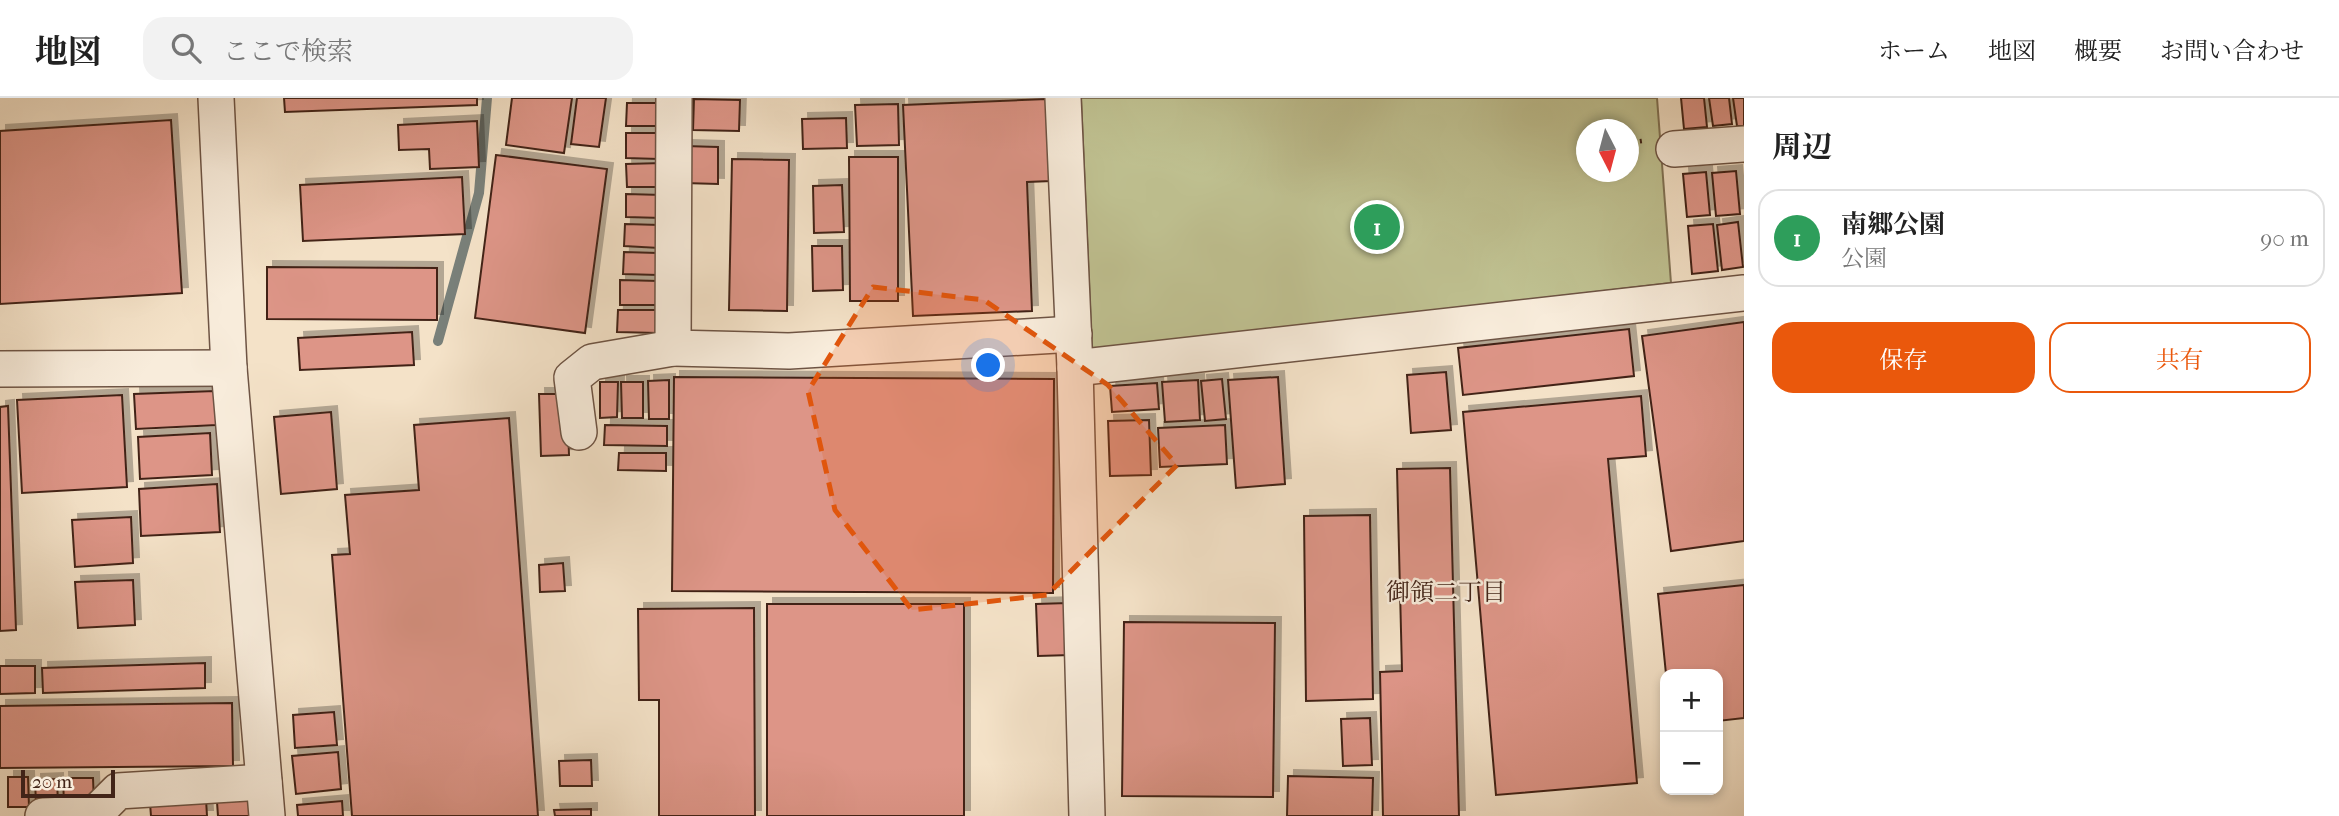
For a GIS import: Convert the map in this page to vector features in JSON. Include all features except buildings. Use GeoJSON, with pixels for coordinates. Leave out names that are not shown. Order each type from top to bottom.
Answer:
{"type":"FeatureCollection","features":[{"type":"Feature","properties":{"kind":"street"},"geometry":{"type":"LineString","coordinates":[[43,816],[95,814],[118,791],[265,799],[229,368],[216,98]]}},
{"type":"Feature","properties":{"kind":"street"},"geometry":{"type":"LineString","coordinates":[[673,348],[674,98]]}},
{"type":"Feature","properties":{"kind":"street"},"geometry":{"type":"LineString","coordinates":[[1063,98],[1074,351],[1087,816]]}},
{"type":"Feature","properties":{"kind":"street"},"geometry":{"type":"LineString","coordinates":[[1674,149],[1744,144]]}},
{"type":"Feature","properties":{"kind":"street"},"geometry":{"type":"LineString","coordinates":[[579,432],[572,378],[592,362],[673,348],[789,351],[1074,351],[1744,293]]}},
{"type":"Feature","properties":{"kind":"street"},"geometry":{"type":"LineString","coordinates":[[0,369],[229,368]]}},
{"type":"Feature","properties":{"kind":"highlighted area"},"geometry":{"type":"Polygon","coordinates":[[[873,287],[984,300],[1108,385],[1177,465],[1047,595],[912,610],[835,510],[808,391],[873,287]]]}},
{"type":"Feature","properties":{"kind":"green space"},"geometry":{"type":"Polygon","coordinates":[[[1081,98],[1657,98],[1671,283],[1092,351],[1081,98]]]}},
{"type":"Feature","properties":{"kind":"waterway"},"geometry":{"type":"LineString","coordinates":[[438,341],[479,193],[487,98]]}},
{"type":"Feature","properties":{"kind":"place","name":"南郷公園"},"geometry":{"type":"Point","coordinates":[1377,227]}},
{"type":"Feature","properties":{"kind":"district","name":"御領二丁目"},"geometry":{"type":"Point","coordinates":[1446,592]}}]}
